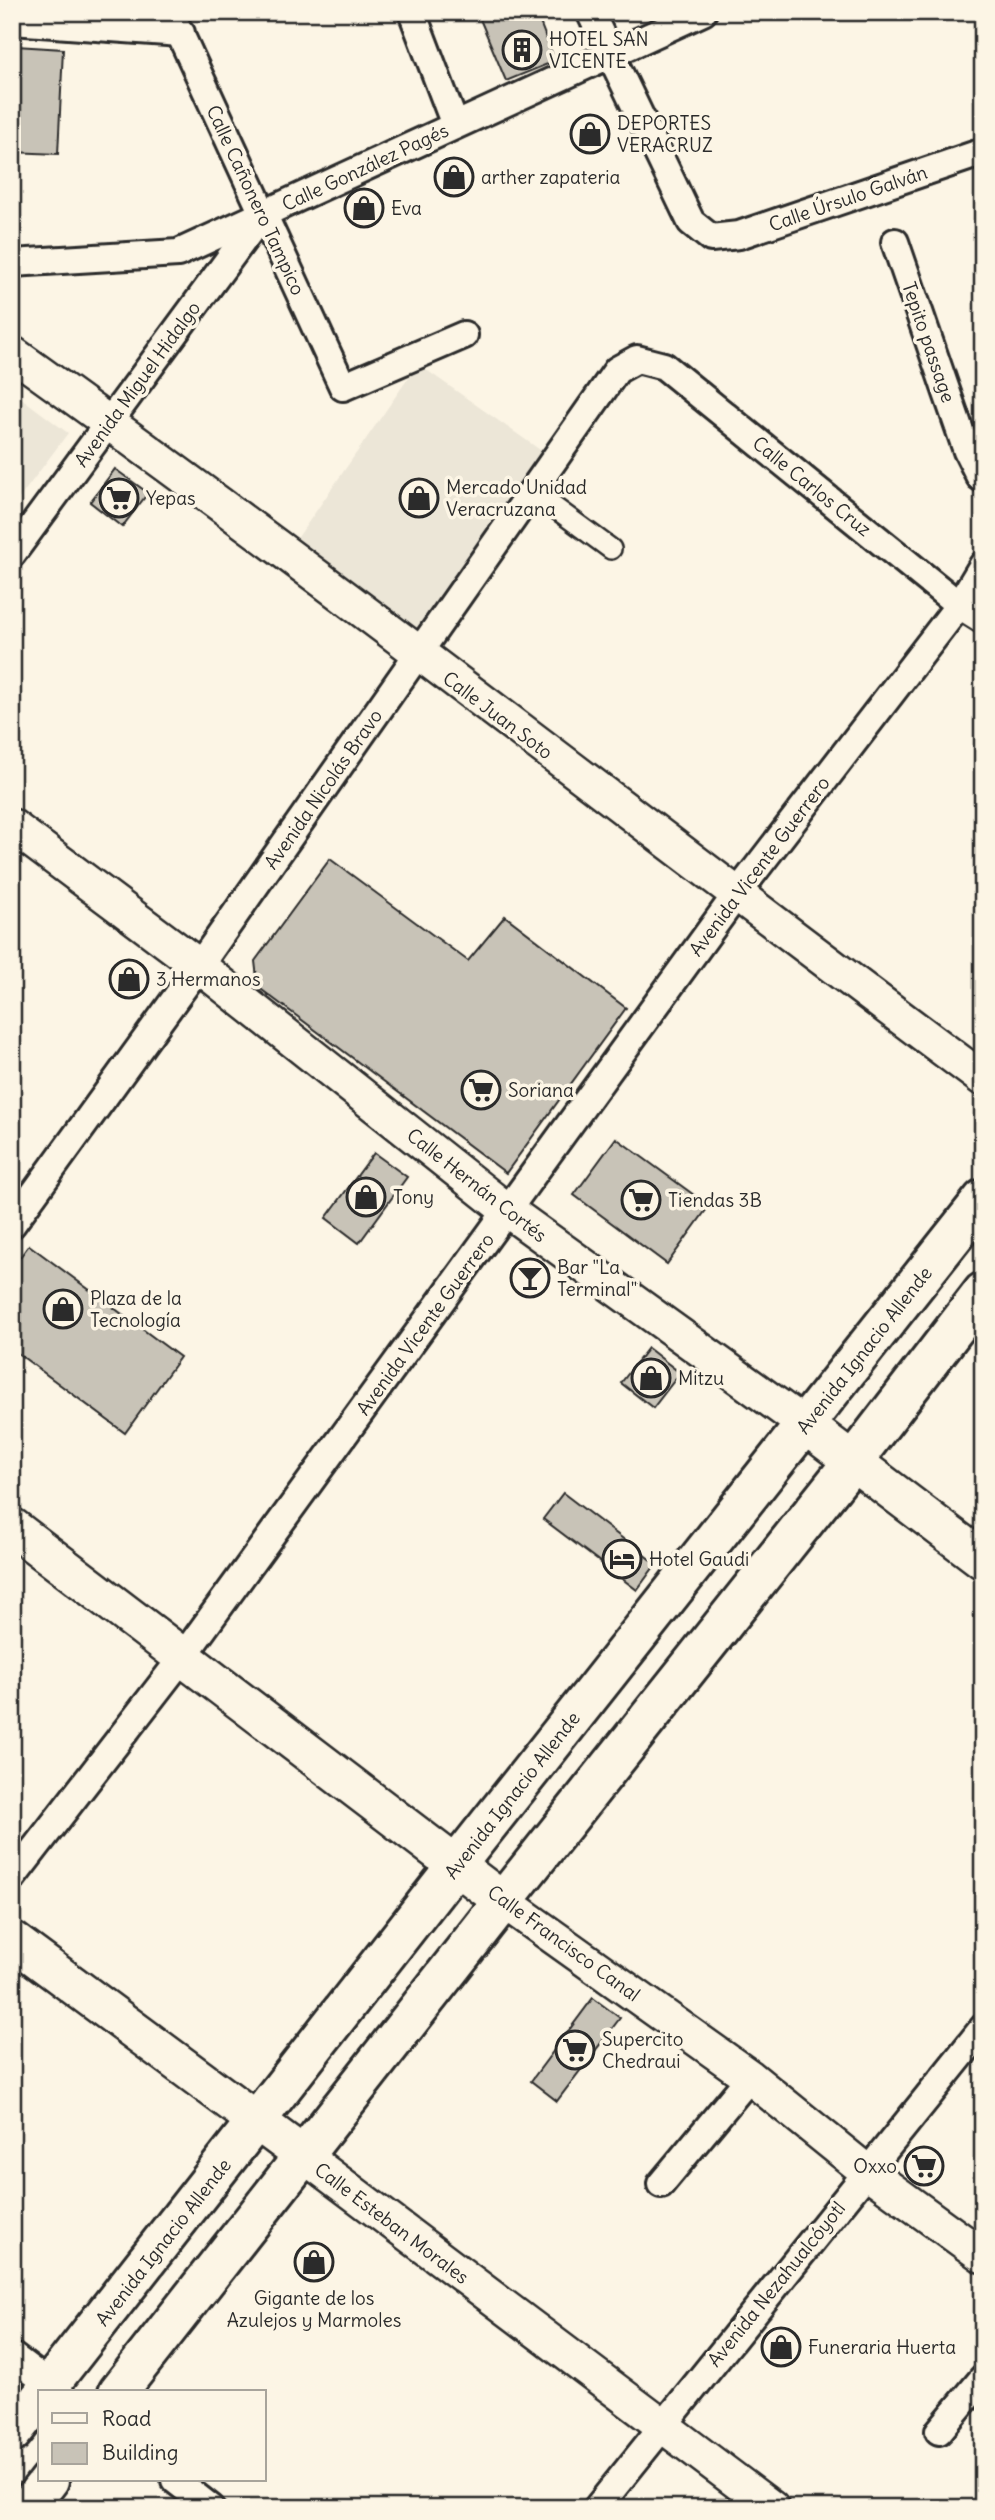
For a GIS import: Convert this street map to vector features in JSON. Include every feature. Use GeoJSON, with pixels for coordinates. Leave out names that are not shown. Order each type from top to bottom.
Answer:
{"type":"FeatureCollection","features":[{"type":"Feature","properties":{"kind":"main road","name":"Avenida Ignacio Allende"},"geometry":{"type":"LineString","coordinates":[[51,2390],[457,1864],[983,1199]]}},
{"type":"Feature","properties":{"kind":"main road"},"geometry":{"type":"LineString","coordinates":[[120,2390],[853,1461],[983,1292]]}},
{"type":"Feature","properties":{"kind":"main road","name":"Calle Hernán Cortés"},"geometry":{"type":"LineString","coordinates":[[805,1424],[983,1560]]}},
{"type":"Feature","properties":{"kind":"main road","name":"Calle Francisco Canal"},"geometry":{"type":"LineString","coordinates":[[12,1527],[503,1901]]}},
{"type":"Feature","properties":{"kind":"main road","name":"Calle Esteban Morales"},"geometry":{"type":"LineString","coordinates":[[12,1940],[304,2156]]}},
{"type":"Feature","properties":{"kind":"main road","name":"Avenida Ignacio Allende"},"geometry":{"type":"LineString","coordinates":[[12,2433],[38,2404]]}},
{"type":"Feature","properties":{"kind":"main road"},"geometry":{"type":"LineString","coordinates":[[27,2508],[47,2482]]}},
{"type":"Feature","properties":{"kind":"street"},"geometry":{"type":"LineString","coordinates":[[412,12],[455,125]]}},
{"type":"Feature","properties":{"kind":"street"},"geometry":{"type":"LineString","coordinates":[[590,12],[610,54]]}},
{"type":"Feature","properties":{"kind":"street","name":"Calle González Pagés"},"geometry":{"type":"LineString","coordinates":[[12,263],[178,253],[704,12]]}},
{"type":"Feature","properties":{"kind":"street"},"geometry":{"type":"LineString","coordinates":[[12,21],[175,23]]}},
{"type":"Feature","properties":{"kind":"street","name":"Calle Cañonero Tampico"},"geometry":{"type":"LineString","coordinates":[[175,23],[343,387],[464,335]]}},
{"type":"Feature","properties":{"kind":"street","name":"Calle Úrsulo Galván"},"geometry":{"type":"LineString","coordinates":[[610,54],[691,222],[711,238],[739,235],[980,156]]}},
{"type":"Feature","properties":{"kind":"street","name":"Avenida Miguel Hidalgo"},"geometry":{"type":"LineString","coordinates":[[12,554],[262,214]]}},
{"type":"Feature","properties":{"kind":"street","name":"Tepito passage"},"geometry":{"type":"LineString","coordinates":[[895,242],[967,451],[979,477],[983,479]]}},
{"type":"Feature","properties":{"kind":"street","name":"Calle Juan Soto"},"geometry":{"type":"LineString","coordinates":[[12,353],[339,592],[736,895],[983,1079]]}},
{"type":"Feature","properties":{"kind":"street","name":"Avenida Nicolás Bravo"},"geometry":{"type":"LineString","coordinates":[[12,1224],[199,967],[617,370],[637,359]]}},
{"type":"Feature","properties":{"kind":"street","name":"Calle Carlos Cruz"},"geometry":{"type":"LineString","coordinates":[[637,359],[664,366],[959,605],[983,620]]}},
{"type":"Feature","properties":{"kind":"street"},"geometry":{"type":"LineString","coordinates":[[532,491],[611,549]]}},
{"type":"Feature","properties":{"kind":"street","name":"Avenida Vicente Guerrero"},"geometry":{"type":"LineString","coordinates":[[12,1878],[182,1658],[736,895],[959,605],[983,565]]}},
{"type":"Feature","properties":{"kind":"street","name":"Calle Hernán Cortés"},"geometry":{"type":"LineString","coordinates":[[12,826],[199,967],[508,1210],[805,1424]]}},
{"type":"Feature","properties":{"kind":"street","name":"Calle Francisco Canal"},"geometry":{"type":"LineString","coordinates":[[503,1901],[751,2077],[866,2171],[983,2256]]}},
{"type":"Feature","properties":{"kind":"street","name":"Avenida Nezahualcóyotl"},"geometry":{"type":"LineString","coordinates":[[597,2508],[983,2028]]}},
{"type":"Feature","properties":{"kind":"street"},"geometry":{"type":"LineString","coordinates":[[661,2184],[751,2077]]}},
{"type":"Feature","properties":{"kind":"street","name":"Calle Esteban Morales"},"geometry":{"type":"LineString","coordinates":[[304,2156],[772,2508]]}},
{"type":"Feature","properties":{"kind":"street"},"geometry":{"type":"LineString","coordinates":[[12,2356],[47,2390]]}},
{"type":"Feature","properties":{"kind":"street"},"geometry":{"type":"LineString","coordinates":[[939,2431],[983,2378]]}},
{"type":"Feature","properties":{"kind":"street"},"geometry":{"type":"LineString","coordinates":[[178,2482],[211,2508]]}},
{"type":"Feature","properties":{"kind":"shaded area","name":"Mercado Unidad Veracruzana"},"geometry":{"type":"Polygon","coordinates":[[[418,364],[543,452],[420,637],[294,543],[418,364]]]}},
{"type":"Feature","properties":{"kind":"shaded area"},"geometry":{"type":"Polygon","coordinates":[[[12,391],[68,433],[12,508],[12,391]]]}},
{"type":"Feature","properties":{"kind":"building","name":"HOTEL SAN VICENTE"},"geometry":{"type":"Polygon","coordinates":[[[477,12],[536,12],[555,61],[506,81],[477,12]]]}},
{"type":"Feature","properties":{"kind":"building"},"geometry":{"type":"Polygon","coordinates":[[[16,46],[63,49],[58,154],[12,152],[16,46]]]}},
{"type":"Feature","properties":{"kind":"building","name":"Yepas"},"geometry":{"type":"Polygon","coordinates":[[[115,469],[148,493],[122,527],[90,502],[115,469]]]}},
{"type":"Feature","properties":{"kind":"building","name":"Soriana"},"geometry":{"type":"Polygon","coordinates":[[[330,859],[468,961],[505,916],[626,1008],[506,1173],[258,987],[255,961],[330,859]]]}},
{"type":"Feature","properties":{"kind":"building","name":"Tiendas 3B"},"geometry":{"type":"Polygon","coordinates":[[[616,1138],[709,1206],[667,1264],[574,1195],[616,1138]]]}},
{"type":"Feature","properties":{"kind":"building","name":"Tony"},"geometry":{"type":"Polygon","coordinates":[[[374,1153],[407,1177],[359,1243],[326,1218],[374,1153]]]}},
{"type":"Feature","properties":{"kind":"building","name":"Plaza de la Tecnología"},"geometry":{"type":"Polygon","coordinates":[[[29,1245],[180,1357],[125,1433],[12,1349],[12,1268],[29,1245]]]}},
{"type":"Feature","properties":{"kind":"building","name":"Mitzu"},"geometry":{"type":"Polygon","coordinates":[[[648,1348],[680,1373],[653,1408],[621,1383],[648,1348]]]}},
{"type":"Feature","properties":{"kind":"building"},"geometry":{"type":"Polygon","coordinates":[[[563,1493],[656,1564],[637,1590],[543,1519],[563,1493]]]}},
{"type":"Feature","properties":{"kind":"building","name":"Supercito Chedraui"},"geometry":{"type":"Polygon","coordinates":[[[593,1998],[620,2018],[557,2101],[531,2081],[593,1998]]]}},
{"type":"Feature","properties":{"kind":"place","name":"HOTEL SAN VICENTE"},"geometry":{"type":"Point","coordinates":[522,50]}},
{"type":"Feature","properties":{"kind":"place","name":"DEPORTES VERACRUZ"},"geometry":{"type":"Point","coordinates":[590,134]}},
{"type":"Feature","properties":{"kind":"place","name":"arther zapateria"},"geometry":{"type":"Point","coordinates":[454,177]}},
{"type":"Feature","properties":{"kind":"place","name":"Eva"},"geometry":{"type":"Point","coordinates":[364,208]}},
{"type":"Feature","properties":{"kind":"place","name":"Yepas"},"geometry":{"type":"Point","coordinates":[119,498]}},
{"type":"Feature","properties":{"kind":"place","name":"Mercado Unidad Veracruzana"},"geometry":{"type":"Point","coordinates":[419,498]}},
{"type":"Feature","properties":{"kind":"place","name":"3 Hermanos"},"geometry":{"type":"Point","coordinates":[129,979]}},
{"type":"Feature","properties":{"kind":"place","name":"Soriana"},"geometry":{"type":"Point","coordinates":[481,1090]}},
{"type":"Feature","properties":{"kind":"place","name":"Tony"},"geometry":{"type":"Point","coordinates":[366,1197]}},
{"type":"Feature","properties":{"kind":"place","name":"Tiendas 3B"},"geometry":{"type":"Point","coordinates":[641,1200]}},
{"type":"Feature","properties":{"kind":"place","name":"Bar \"La Terminal\""},"geometry":{"type":"Point","coordinates":[530,1278]}},
{"type":"Feature","properties":{"kind":"place","name":"Plaza de la Tecnología"},"geometry":{"type":"Point","coordinates":[63,1309]}},
{"type":"Feature","properties":{"kind":"place","name":"Mitzu"},"geometry":{"type":"Point","coordinates":[651,1378]}},
{"type":"Feature","properties":{"kind":"place","name":"Hotel Gaudi"},"geometry":{"type":"Point","coordinates":[622,1559]}},
{"type":"Feature","properties":{"kind":"place","name":"Supercito Chedraui"},"geometry":{"type":"Point","coordinates":[575,2050]}},
{"type":"Feature","properties":{"kind":"place","name":"Oxxo"},"geometry":{"type":"Point","coordinates":[924,2166]}},
{"type":"Feature","properties":{"kind":"place","name":"Gigante de los Azulejos y Marmoles"},"geometry":{"type":"Point","coordinates":[314,2262]}},
{"type":"Feature","properties":{"kind":"place","name":"Funeraria Huerta"},"geometry":{"type":"Point","coordinates":[781,2347]}}]}
